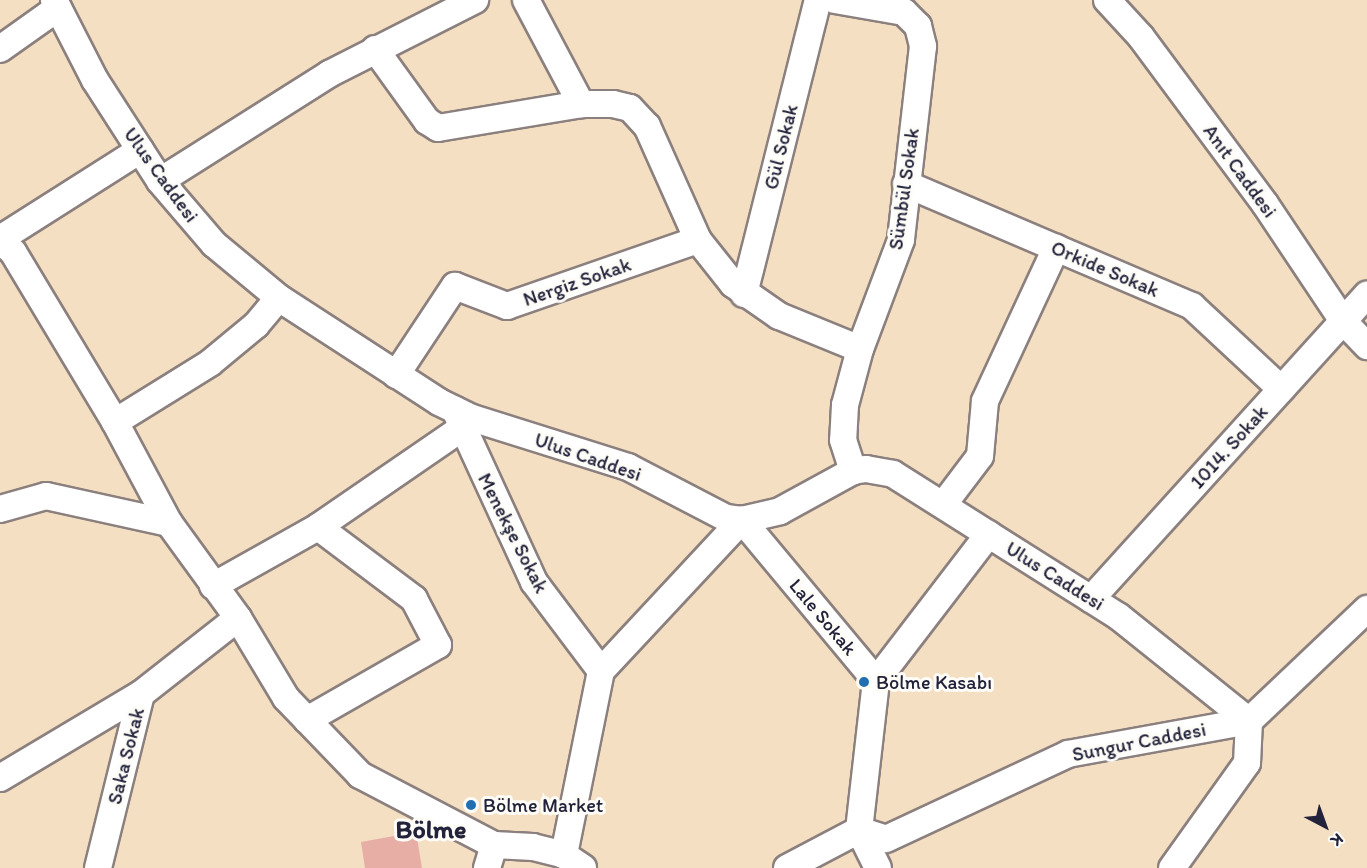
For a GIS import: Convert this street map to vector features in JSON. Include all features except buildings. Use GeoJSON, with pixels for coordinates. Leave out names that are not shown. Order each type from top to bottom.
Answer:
{"type":"FeatureCollection","features":[{"type":"Feature","properties":{"kind":"street"},"geometry":{"type":"LineString","coordinates":[[160,181],[283,101],[375,49],[475,0]]}},
{"type":"Feature","properties":{"kind":"street"},"geometry":{"type":"LineString","coordinates":[[526,0],[581,104]]}},
{"type":"Feature","properties":{"kind":"street","name":"Gül Sokak"},"geometry":{"type":"LineString","coordinates":[[744,294],[818,0]]}},
{"type":"Feature","properties":{"kind":"street","name":"Sümbül Sokak"},"geometry":{"type":"LineString","coordinates":[[835,0],[904,12],[923,36],[901,240],[860,349],[843,418],[845,450],[853,471]]}},
{"type":"Feature","properties":{"kind":"street","name":"Anıt Caddesi"},"geometry":{"type":"LineString","coordinates":[[1107,0],[1141,37],[1266,204],[1343,321],[1367,346]]}},
{"type":"Feature","properties":{"kind":"street"},"geometry":{"type":"LineString","coordinates":[[0,49],[56,4]]}},
{"type":"Feature","properties":{"kind":"street","name":"Ulus Caddesi"},"geometry":{"type":"LineString","coordinates":[[56,4],[95,81],[160,181],[214,244],[279,298],[458,419],[609,460],[726,518],[742,520]]}},
{"type":"Feature","properties":{"kind":"street"},"geometry":{"type":"LineString","coordinates":[[375,49],[426,121],[438,128],[581,104],[622,105],[642,119],[698,240],[744,294],[779,316],[860,349]]}},
{"type":"Feature","properties":{"kind":"street"},"geometry":{"type":"LineString","coordinates":[[140,150],[0,239],[13,252],[115,422],[169,523],[238,618],[286,698],[360,775],[490,857],[533,848],[574,862],[601,671],[742,520],[797,503],[853,471]]}},
{"type":"Feature","properties":{"kind":"street","name":"Orkide Sokak"},"geometry":{"type":"LineString","coordinates":[[906,184],[1192,306],[1281,389]]}},
{"type":"Feature","properties":{"kind":"street","name":"Nergiz Sokak"},"geometry":{"type":"LineString","coordinates":[[396,375],[455,286],[507,306],[698,240]]}},
{"type":"Feature","properties":{"kind":"street"},"geometry":{"type":"LineString","coordinates":[[943,505],[980,456],[986,401],[1056,248]]}},
{"type":"Feature","properties":{"kind":"street","name":"1014. Sokak"},"geometry":{"type":"LineString","coordinates":[[1091,599],[1367,295]]}},
{"type":"Feature","properties":{"kind":"street"},"geometry":{"type":"LineString","coordinates":[[115,422],[210,363],[256,324],[279,298]]}},
{"type":"Feature","properties":{"kind":"street"},"geometry":{"type":"LineString","coordinates":[[213,586],[318,527],[458,419]]}},
{"type":"Feature","properties":{"kind":"street","name":"Menekşe Sokak"},"geometry":{"type":"LineString","coordinates":[[458,419],[534,582],[601,671]]}},
{"type":"Feature","properties":{"kind":"street","name":"Ulus Caddesi"},"geometry":{"type":"LineString","coordinates":[[853,471],[866,469],[893,474],[943,505],[1091,599],[1249,721]]}},
{"type":"Feature","properties":{"kind":"street"},"geometry":{"type":"LineString","coordinates":[[0,509],[45,496],[169,523]]}},
{"type":"Feature","properties":{"kind":"street","name":"Lale Sokak"},"geometry":{"type":"LineString","coordinates":[[742,520],[876,681]]}},
{"type":"Feature","properties":{"kind":"street"},"geometry":{"type":"LineString","coordinates":[[307,720],[438,645],[414,599],[318,527]]}},
{"type":"Feature","properties":{"kind":"street"},"geometry":{"type":"LineString","coordinates":[[878,868],[859,830],[876,681],[988,534]]}},
{"type":"Feature","properties":{"kind":"street"},"geometry":{"type":"LineString","coordinates":[[1172,868],[1247,763],[1249,721],[1367,609]]}},
{"type":"Feature","properties":{"kind":"street","name":"Saka Sokak"},"geometry":{"type":"LineString","coordinates":[[98,868],[141,694],[238,618]]}},
{"type":"Feature","properties":{"kind":"street"},"geometry":{"type":"LineString","coordinates":[[0,778],[141,694]]}},
{"type":"Feature","properties":{"kind":"street","name":"Sungur Caddesi"},"geometry":{"type":"LineString","coordinates":[[859,830],[886,839],[1068,754],[1249,721]]}},
{"type":"Feature","properties":{"kind":"street"},"geometry":{"type":"LineString","coordinates":[[787,868],[859,830]]}},
{"type":"Feature","properties":{"kind":"place","name":"Bölme Kasabı"},"geometry":{"type":"Point","coordinates":[864,682]}},
{"type":"Feature","properties":{"kind":"place","name":"Bölme Market"},"geometry":{"type":"Point","coordinates":[471,805]}},
{"type":"Feature","properties":{"kind":"district","name":"Bölme"},"geometry":{"type":"Point","coordinates":[431,830]}}]}
